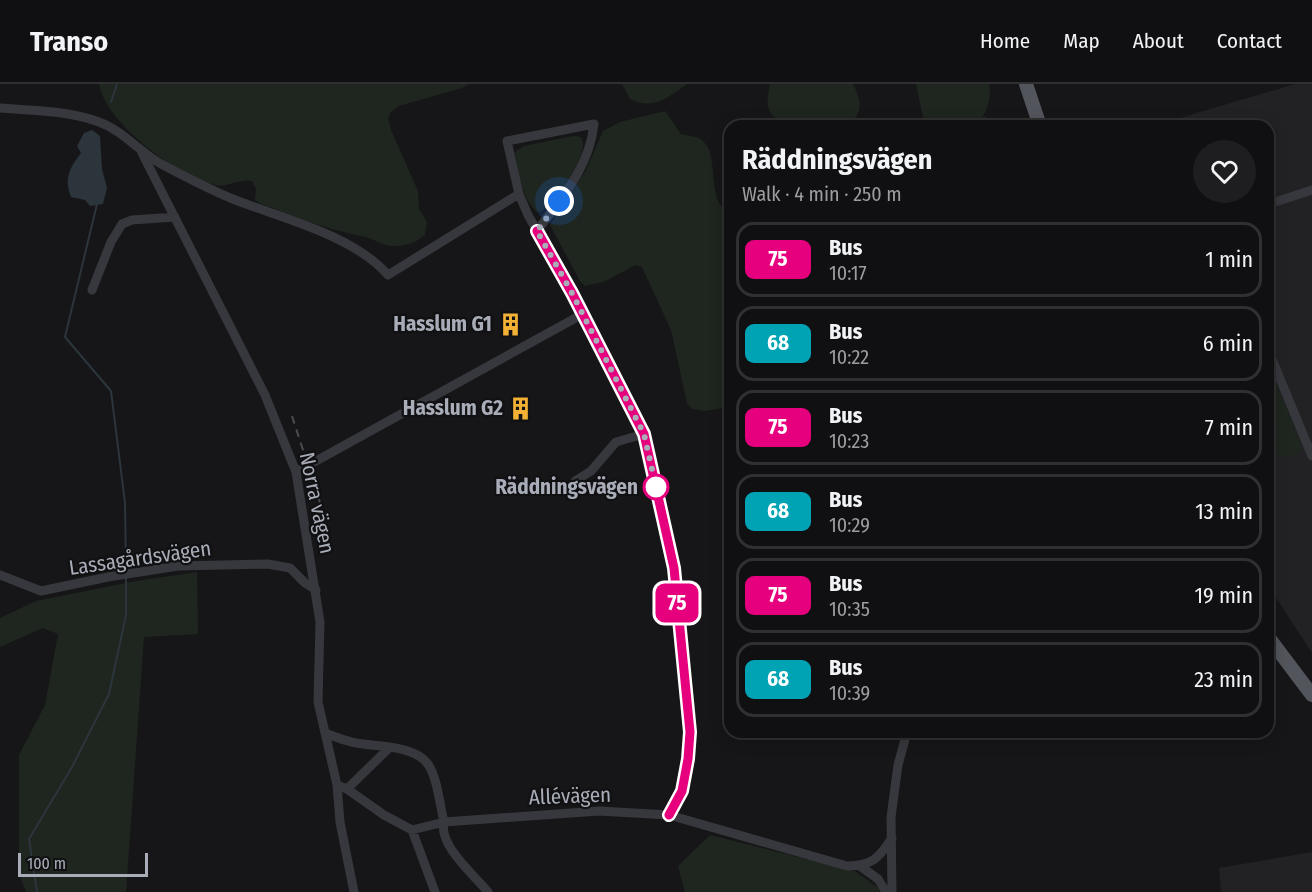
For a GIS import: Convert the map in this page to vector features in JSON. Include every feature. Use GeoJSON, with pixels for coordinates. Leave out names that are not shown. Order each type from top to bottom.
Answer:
{"type":"FeatureCollection","features":[{"type":"Feature","properties":{"kind":"main road"},"geometry":{"type":"LineString","coordinates":[[1026,84],[1038,120]]}},
{"type":"Feature","properties":{"kind":"main road"},"geometry":{"type":"LineString","coordinates":[[1274,645],[1312,695]]}},
{"type":"Feature","properties":{"kind":"street"},"geometry":{"type":"LineString","coordinates":[[0,108],[86,117],[113,128],[157,162],[210,189],[349,244],[378,264],[388,275],[519,194]]}},
{"type":"Feature","properties":{"kind":"street"},"geometry":{"type":"LineString","coordinates":[[537,231],[582,168],[592,143],[594,123],[507,141],[519,194],[537,231],[644,434],[674,568],[690,732],[682,791],[669,815]]}},
{"type":"Feature","properties":{"kind":"street","name":"Norra vägen"},"geometry":{"type":"LineString","coordinates":[[141,151],[265,395],[296,472],[320,622],[318,702],[337,785],[340,822],[354,892]]}},
{"type":"Feature","properties":{"kind":"street"},"geometry":{"type":"LineString","coordinates":[[1274,202],[1312,190]]}},
{"type":"Feature","properties":{"kind":"street"},"geometry":{"type":"LineString","coordinates":[[92,290],[111,242],[122,224],[132,220],[174,217]]}},
{"type":"Feature","properties":{"kind":"street"},"geometry":{"type":"LineString","coordinates":[[296,472],[582,315]]}},
{"type":"Feature","properties":{"kind":"street"},"geometry":{"type":"LineString","coordinates":[[1274,364],[1312,456]]}},
{"type":"Feature","properties":{"kind":"street"},"geometry":{"type":"LineString","coordinates":[[575,481],[591,471],[616,442],[644,434]]}},
{"type":"Feature","properties":{"kind":"street","name":"Lassagårdsvägen"},"geometry":{"type":"LineString","coordinates":[[0,575],[41,591],[178,566],[268,564],[290,568],[316,590]]}},
{"type":"Feature","properties":{"kind":"street"},"geometry":{"type":"LineString","coordinates":[[325,733],[356,743],[390,747],[418,756],[428,763],[436,783],[444,822],[442,834],[453,852],[488,892]]}},
{"type":"Feature","properties":{"kind":"street"},"geometry":{"type":"LineString","coordinates":[[892,892],[891,817],[898,765],[905,738]]}},
{"type":"Feature","properties":{"kind":"street"},"geometry":{"type":"LineString","coordinates":[[347,789],[390,747]]}},
{"type":"Feature","properties":{"kind":"street"},"geometry":{"type":"LineString","coordinates":[[337,785],[412,830],[435,892]]}},
{"type":"Feature","properties":{"kind":"street","name":"Allévägen"},"geometry":{"type":"LineString","coordinates":[[412,830],[444,822],[599,811],[669,815],[847,866],[861,866]]}},
{"type":"Feature","properties":{"kind":"street"},"geometry":{"type":"LineString","coordinates":[[886,892],[878,879],[861,866],[879,858],[892,838]]}},
{"type":"Feature","properties":{"kind":"shaded area"},"geometry":{"type":"Polygon","coordinates":[[[99,84],[469,84],[399,106],[391,112],[388,118],[418,191],[419,209],[427,222],[425,235],[412,243],[396,246],[322,226],[259,203],[255,200],[256,189],[252,181],[220,186],[182,171],[164,160],[129,131],[104,99],[99,84]]]}},
{"type":"Feature","properties":{"kind":"shaded area"},"geometry":{"type":"Polygon","coordinates":[[[622,84],[687,84],[660,101],[646,104],[630,99],[622,84]]]}},
{"type":"Feature","properties":{"kind":"shaded area"},"geometry":{"type":"Polygon","coordinates":[[[770,84],[853,84],[860,106],[854,120],[780,120],[770,112],[768,98],[770,84]]]}},
{"type":"Feature","properties":{"kind":"shaded area"},"geometry":{"type":"Polygon","coordinates":[[[916,84],[989,84],[990,96],[981,120],[924,120],[916,84]]]}},
{"type":"Feature","properties":{"kind":"shaded area"},"geometry":{"type":"Polygon","coordinates":[[[1295,84],[1312,84],[1312,653],[1274,595],[1274,120],[1173,120],[1295,84]]]}},
{"type":"Feature","properties":{"kind":"shaded area"},"geometry":{"type":"Polygon","coordinates":[[[665,111],[681,134],[701,139],[708,148],[717,199],[724,209],[724,408],[705,411],[692,409],[687,403],[671,330],[642,267],[636,265],[603,282],[585,286],[580,281],[550,225],[586,170],[603,131],[620,122],[665,111]]]}},
{"type":"Feature","properties":{"kind":"shaded area"},"geometry":{"type":"Polygon","coordinates":[[[92,130],[100,136],[102,169],[107,188],[103,204],[90,206],[85,200],[71,197],[68,179],[73,164],[81,153],[77,146],[84,133],[92,130]]]}},
{"type":"Feature","properties":{"kind":"shaded area"},"geometry":{"type":"Polygon","coordinates":[[[573,136],[581,137],[583,144],[576,167],[561,192],[544,209],[537,212],[524,192],[515,152],[524,146],[573,136]]]}},
{"type":"Feature","properties":{"kind":"shaded area"},"geometry":{"type":"Polygon","coordinates":[[[1274,377],[1303,449],[1294,455],[1285,457],[1276,454],[1274,440],[1280,437],[1274,424],[1274,377]]]}},
{"type":"Feature","properties":{"kind":"shaded area"},"geometry":{"type":"Polygon","coordinates":[[[197,572],[198,634],[144,637],[126,892],[26,892],[19,873],[19,755],[45,705],[58,634],[43,628],[0,647],[0,618],[36,601],[136,581],[197,572]]]}},
{"type":"Feature","properties":{"kind":"shaded area"},"geometry":{"type":"Polygon","coordinates":[[[710,835],[855,871],[880,892],[685,892],[678,866],[710,835]]]}},
{"type":"Feature","properties":{"kind":"shaded area"},"geometry":{"type":"Polygon","coordinates":[[[1312,852],[1312,892],[1221,892],[1219,868],[1312,852]]]}},
{"type":"Feature","properties":{"kind":"waterway"},"geometry":{"type":"LineString","coordinates":[[111,102],[117,84]]}},
{"type":"Feature","properties":{"kind":"waterway"},"geometry":{"type":"LineString","coordinates":[[97,204],[65,337],[111,391],[125,503],[126,570]]}},
{"type":"Feature","properties":{"kind":"waterway"},"geometry":{"type":"LineString","coordinates":[[37,892],[29,839],[72,767],[109,694],[126,615],[126,576]]}},
{"type":"Feature","properties":{"kind":"railway"},"geometry":{"type":"LineString","coordinates":[[292,416],[324,515]]}},
{"type":"Feature","properties":{"kind":"bus line","name":"75"},"geometry":{"type":"LineString","coordinates":[[537,231],[572,293],[644,434],[674,568],[690,732],[682,791],[669,815]]}},
{"type":"Feature","properties":{"kind":"place","name":"Hasslum G1"},"geometry":{"type":"Point","coordinates":[510,324]}},
{"type":"Feature","properties":{"kind":"place","name":"Hasslum G2"},"geometry":{"type":"Point","coordinates":[521,408]}},
{"type":"Feature","properties":{"kind":"place","name":"Räddningsvägen"},"geometry":{"type":"Point","coordinates":[656,487]}},
{"type":"Feature","properties":{"kind":"route"},"geometry":{"type":"LineString","coordinates":[[559,201],[537,231],[572,293],[644,434],[656,487]]}}]}
